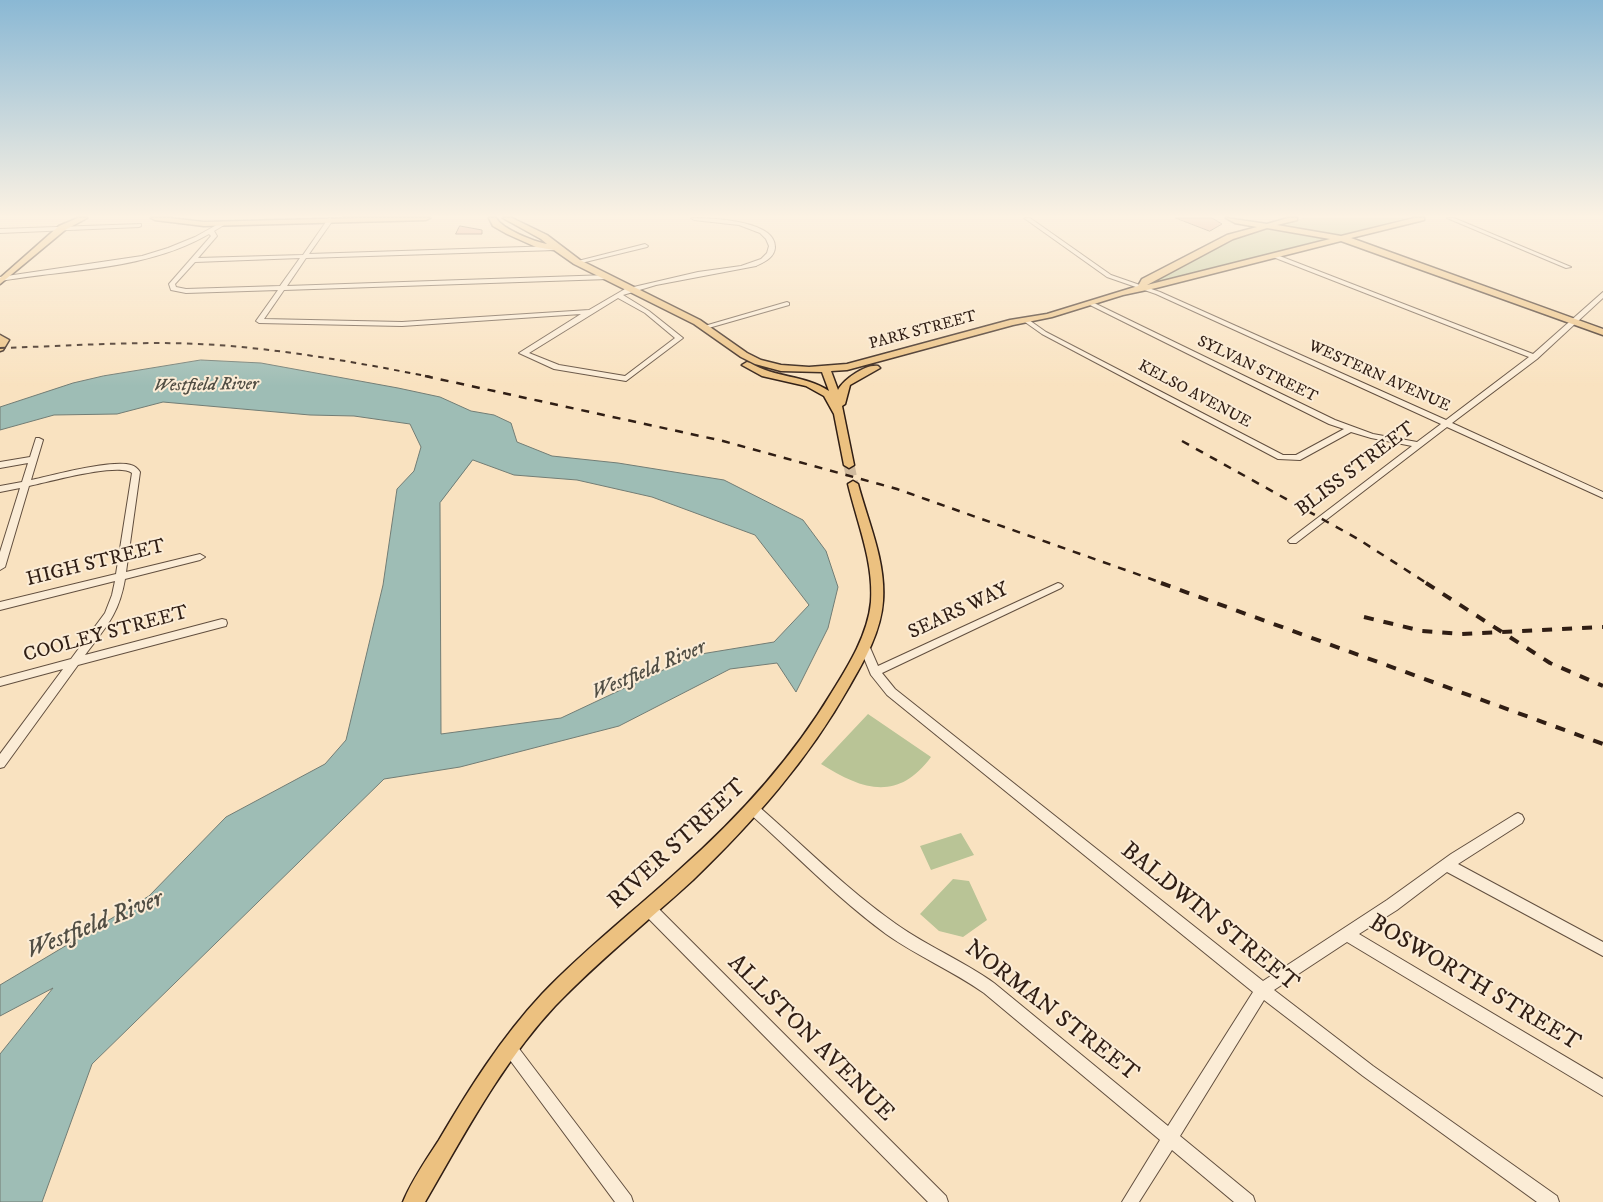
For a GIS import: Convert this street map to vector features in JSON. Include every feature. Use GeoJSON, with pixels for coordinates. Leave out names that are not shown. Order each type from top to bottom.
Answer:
{"type":"FeatureCollection","features":[{"type":"Feature","properties":{"kind":"main road"},"geometry":{"type":"LineString","coordinates":[[602,274],[705,327],[744,355],[762,363],[828,373]]}},
{"type":"Feature","properties":{"kind":"main road","name":"PARK STREET"},"geometry":{"type":"LineString","coordinates":[[828,373],[1012,322],[1027,321],[1090,303],[1142,287],[1146,281],[1159,274]]}},
{"type":"Feature","properties":{"kind":"main road"},"geometry":{"type":"LineString","coordinates":[[1142,287],[1156,286],[1203,274]]}},
{"type":"Feature","properties":{"kind":"main road"},"geometry":{"type":"LineString","coordinates":[[1440,274],[1603,332]]}},
{"type":"Feature","properties":{"kind":"main road","name":"PARK STREET"},"geometry":{"type":"LineString","coordinates":[[828,373],[875,368],[1018,327],[1027,321]]}},
{"type":"Feature","properties":{"kind":"main road"},"geometry":{"type":"LineString","coordinates":[[717,336],[747,365],[765,373],[822,390],[830,398],[839,414]]}},
{"type":"Feature","properties":{"kind":"main road"},"geometry":{"type":"LineString","coordinates":[[0,338],[5,340],[0,348]]}},
{"type":"Feature","properties":{"kind":"main road"},"geometry":{"type":"LineString","coordinates":[[747,365],[785,375],[828,373]]}},
{"type":"Feature","properties":{"kind":"main road"},"geometry":{"type":"LineString","coordinates":[[839,414],[843,387],[854,376],[875,368]]}},
{"type":"Feature","properties":{"kind":"main road"},"geometry":{"type":"LineString","coordinates":[[828,373],[839,414],[849,465]]}},
{"type":"Feature","properties":{"kind":"main road","name":"RIVER STREET"},"geometry":{"type":"LineString","coordinates":[[414,1202],[478,1094],[509,1048],[559,990],[753,809],[811,740],[864,646],[877,605],[873,566],[853,484]]}},
{"type":"Feature","properties":{"kind":"street"},"geometry":{"type":"LineString","coordinates":[[2,279],[32,274]]}},
{"type":"Feature","properties":{"kind":"street"},"geometry":{"type":"LineString","coordinates":[[181,274],[172,284],[173,289],[183,291],[608,277]]}},
{"type":"Feature","properties":{"kind":"street"},"geometry":{"type":"LineString","coordinates":[[292,274],[259,321],[402,324],[590,312]]}},
{"type":"Feature","properties":{"kind":"street"},"geometry":{"type":"LineString","coordinates":[[618,295],[647,312],[679,338],[626,379],[558,367],[524,353],[618,295],[632,289],[695,274]]}},
{"type":"Feature","properties":{"kind":"street","name":"WESTERN AVENUE"},"geometry":{"type":"LineString","coordinates":[[1106,274],[1142,287],[1603,494]]}},
{"type":"Feature","properties":{"kind":"street"},"geometry":{"type":"LineString","coordinates":[[1321,274],[1534,357]]}},
{"type":"Feature","properties":{"kind":"street","name":"BLISS STREET"},"geometry":{"type":"LineString","coordinates":[[1293,541],[1534,357],[1603,294]]}},
{"type":"Feature","properties":{"kind":"street","name":"SYLVAN STREET"},"geometry":{"type":"LineString","coordinates":[[1090,303],[1350,428],[1378,438],[1418,445]]}},
{"type":"Feature","properties":{"kind":"street"},"geometry":{"type":"LineString","coordinates":[[705,327],[787,304]]}},
{"type":"Feature","properties":{"kind":"street","name":"KELSO AVENUE"},"geometry":{"type":"LineString","coordinates":[[1027,321],[1044,333],[1281,457],[1297,458],[1350,428]]}},
{"type":"Feature","properties":{"kind":"street"},"geometry":{"type":"LineString","coordinates":[[0,567],[39,440]]}},
{"type":"Feature","properties":{"kind":"street"},"geometry":{"type":"LineString","coordinates":[[0,466],[33,459]]}},
{"type":"Feature","properties":{"kind":"street"},"geometry":{"type":"LineString","coordinates":[[0,490],[108,467],[130,467],[135,470],[136,476],[117,595],[110,614],[0,763]]}},
{"type":"Feature","properties":{"kind":"street","name":"HIGH STREET"},"geometry":{"type":"LineString","coordinates":[[0,606],[200,557]]}},
{"type":"Feature","properties":{"kind":"street","name":"SEARS WAY"},"geometry":{"type":"LineString","coordinates":[[875,672],[1058,586]]}},
{"type":"Feature","properties":{"kind":"street","name":"COOLEY STREET"},"geometry":{"type":"LineString","coordinates":[[0,682],[222,623]]}},
{"type":"Feature","properties":{"kind":"street","name":"BALDWIN STREET"},"geometry":{"type":"LineString","coordinates":[[864,646],[875,672],[890,692],[1262,990],[1368,1071],[1551,1202]]}},
{"type":"Feature","properties":{"kind":"street","name":"NORMAN STREET"},"geometry":{"type":"LineString","coordinates":[[753,809],[866,910],[906,939],[975,977],[1171,1136],[1247,1202]]}},
{"type":"Feature","properties":{"kind":"street"},"geometry":{"type":"LineString","coordinates":[[1130,1202],[1262,990],[1392,905],[1447,864],[1518,819]]}},
{"type":"Feature","properties":{"kind":"street"},"geometry":{"type":"LineString","coordinates":[[1447,864],[1603,949]]}},
{"type":"Feature","properties":{"kind":"street","name":"ALLSTON AVENUE"},"geometry":{"type":"LineString","coordinates":[[648,908],[940,1202]]}},
{"type":"Feature","properties":{"kind":"street","name":"BOSWORTH STREET"},"geometry":{"type":"LineString","coordinates":[[1347,935],[1603,1088]]}},
{"type":"Feature","properties":{"kind":"street"},"geometry":{"type":"LineString","coordinates":[[509,1048],[625,1202]]}},
{"type":"Feature","properties":{"kind":"green space"},"geometry":{"type":"Polygon","coordinates":[[[1165,274],[1190,274],[1152,284],[1150,282],[1165,274]]]}},
{"type":"Feature","properties":{"kind":"green space"},"geometry":{"type":"Polygon","coordinates":[[[868,714],[931,757],[906,781],[893,786],[865,785],[836,773],[821,764],[868,714]]]}},
{"type":"Feature","properties":{"kind":"green space"},"geometry":{"type":"Polygon","coordinates":[[[961,833],[974,855],[931,870],[920,846],[961,833]]]}},
{"type":"Feature","properties":{"kind":"green space"},"geometry":{"type":"Polygon","coordinates":[[[953,879],[969,881],[987,920],[963,937],[939,931],[920,914],[953,879]]]}},
{"type":"Feature","properties":{"kind":"water","name":"Westfield River"},"geometry":{"type":"Polygon","coordinates":[[[201,360],[261,363],[440,397],[471,411],[494,415],[511,423],[517,442],[552,456],[618,463],[724,480],[803,520],[826,551],[838,587],[828,628],[796,692],[777,663],[730,669],[619,726],[460,767],[384,779],[92,1064],[42,1202],[0,1202],[0,1054],[53,988],[0,1016],[0,985],[149,896],[226,817],[325,764],[346,740],[383,585],[397,489],[414,471],[421,447],[410,424],[354,416],[310,415],[163,402],[117,414],[54,415],[0,430],[0,407],[73,383],[103,376],[201,360]],[[473,460],[440,503],[441,734],[561,718],[695,655],[774,642],[809,605],[755,535],[652,497],[577,480],[514,475],[473,460]]]}},
{"type":"Feature","properties":{"kind":"tunnel"},"geometry":{"type":"LineString","coordinates":[[849,465],[853,484]]}},
{"type":"Feature","properties":{"kind":"railway"},"geometry":{"type":"LineString","coordinates":[[0,348],[136,343],[217,345],[324,358],[431,377]]}},
{"type":"Feature","properties":{"kind":"railway"},"geometry":{"type":"LineString","coordinates":[[425,376],[723,441],[897,489],[1165,584]]}},
{"type":"Feature","properties":{"kind":"railway"},"geometry":{"type":"LineString","coordinates":[[1182,441],[1358,539],[1428,584]]}},
{"type":"Feature","properties":{"kind":"railway"},"geometry":{"type":"LineString","coordinates":[[1161,583],[1603,744]]}},
{"type":"Feature","properties":{"kind":"railway"},"geometry":{"type":"LineString","coordinates":[[1426,583],[1502,632]]}},
{"type":"Feature","properties":{"kind":"railway"},"geometry":{"type":"LineString","coordinates":[[1364,617],[1422,631],[1461,634],[1502,632]]}},
{"type":"Feature","properties":{"kind":"railway"},"geometry":{"type":"LineString","coordinates":[[1502,632],[1603,627]]}},
{"type":"Feature","properties":{"kind":"railway"},"geometry":{"type":"LineString","coordinates":[[1502,632],[1550,663],[1603,686]]}}]}
